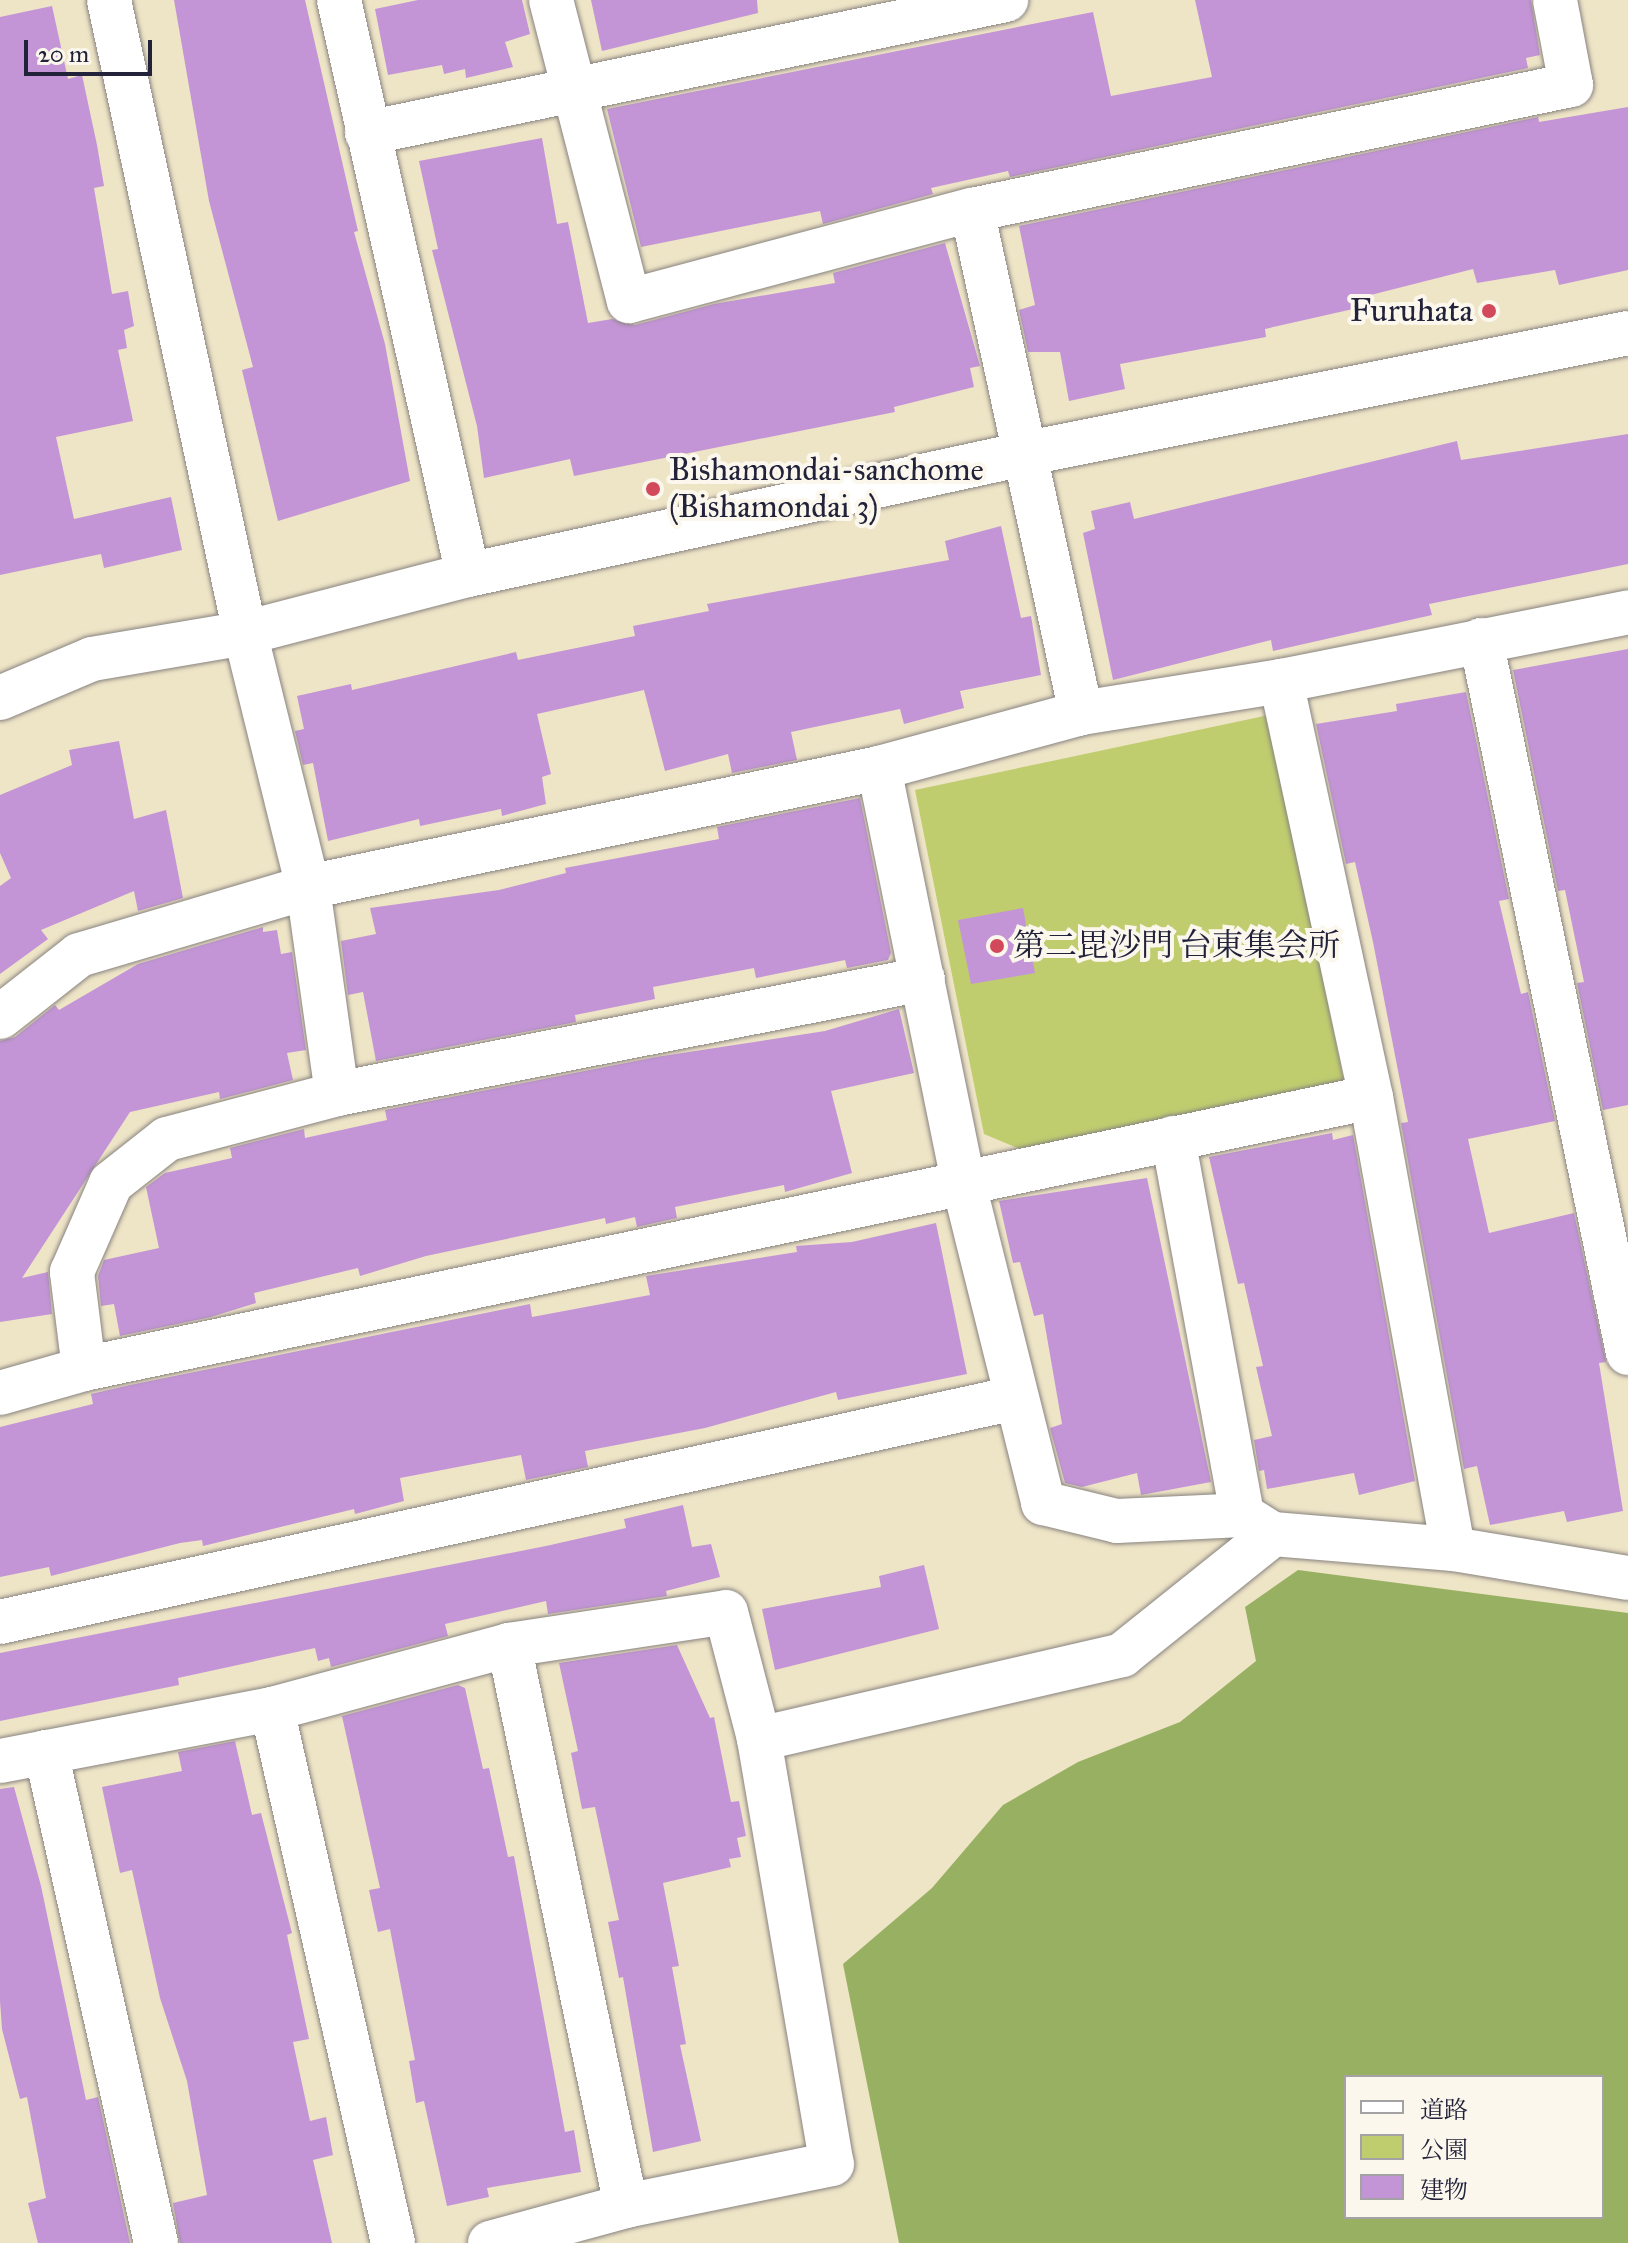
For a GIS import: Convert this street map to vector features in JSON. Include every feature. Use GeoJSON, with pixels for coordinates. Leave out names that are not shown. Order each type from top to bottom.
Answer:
{"type":"FeatureCollection","features":[{"type":"Feature","properties":{"kind":"street"},"geometry":{"type":"LineString","coordinates":[[109,0],[245,633],[308,887],[337,1094]]}},
{"type":"Feature","properties":{"kind":"street"},"geometry":{"type":"LineString","coordinates":[[339,0],[468,575]]}},
{"type":"Feature","properties":{"kind":"street"},"geometry":{"type":"LineString","coordinates":[[551,0],[571,88],[629,301],[972,210],[1571,85],[1555,0]]}},
{"type":"Feature","properties":{"kind":"street"},"geometry":{"type":"LineString","coordinates":[[367,133],[571,88],[1006,0]]}},
{"type":"Feature","properties":{"kind":"street"},"geometry":{"type":"LineString","coordinates":[[972,210],[1028,453],[1081,713]]}},
{"type":"Feature","properties":{"kind":"street"},"geometry":{"type":"LineString","coordinates":[[0,698],[92,659],[245,633],[468,575],[1028,453],[1628,333]]}},
{"type":"Feature","properties":{"kind":"street"},"geometry":{"type":"LineString","coordinates":[[0,1017],[79,955],[308,887],[879,768],[1081,713],[1281,681],[1628,612]]}},
{"type":"Feature","properties":{"kind":"street"},"geometry":{"type":"LineString","coordinates":[[1481,640],[1628,1353]]}},
{"type":"Feature","properties":{"kind":"street"},"geometry":{"type":"LineString","coordinates":[[1281,681],[1371,1097],[1453,1549]]}},
{"type":"Feature","properties":{"kind":"street"},"geometry":{"type":"LineString","coordinates":[[879,768],[963,1181],[1043,1503],[1117,1521],[1258,1524],[1453,1549],[1628,1578]]}},
{"type":"Feature","properties":{"kind":"street"},"geometry":{"type":"LineString","coordinates":[[84,1369],[72,1272],[111,1183],[167,1139],[337,1094],[923,979]]}},
{"type":"Feature","properties":{"kind":"street"},"geometry":{"type":"LineString","coordinates":[[0,1393],[84,1369],[1371,1097]]}},
{"type":"Feature","properties":{"kind":"street"},"geometry":{"type":"LineString","coordinates":[[1173,1138],[1258,1524]]}},
{"type":"Feature","properties":{"kind":"street"},"geometry":{"type":"LineString","coordinates":[[0,1622],[1015,1398]]}},
{"type":"Feature","properties":{"kind":"street"},"geometry":{"type":"LineString","coordinates":[[759,1739],[1122,1655],[1258,1524]]}},
{"type":"Feature","properties":{"kind":"street"},"geometry":{"type":"LineString","coordinates":[[0,1761],[272,1709],[509,1645],[726,1612],[759,1739],[832,2164],[626,2206],[562,2235],[490,2243]]}},
{"type":"Feature","properties":{"kind":"street"},"geometry":{"type":"LineString","coordinates":[[509,1645],[626,2206]]}},
{"type":"Feature","properties":{"kind":"street"},"geometry":{"type":"LineString","coordinates":[[272,1709],[393,2243]]}},
{"type":"Feature","properties":{"kind":"street"},"geometry":{"type":"LineString","coordinates":[[46,1752],[156,2243]]}},
{"type":"Feature","properties":{"kind":"green space"},"geometry":{"type":"Polygon","coordinates":[[[1269,715],[1344,1082],[1020,1149],[984,1134],[915,790],[1269,715]]]}},
{"type":"Feature","properties":{"kind":"green space"},"geometry":{"type":"Polygon","coordinates":[[[1298,1570],[1628,1613],[1628,2243],[899,2243],[843,1964],[932,1888],[1003,1805],[1078,1762],[1180,1722],[1256,1661],[1245,1607],[1298,1570]]]}},
{"type":"Feature","properties":{"kind":"building"},"geometry":{"type":"Polygon","coordinates":[[[174,0],[305,0],[358,231],[354,232],[385,344],[410,481],[278,521],[242,370],[253,367],[209,201],[174,0]]]}},
{"type":"Feature","properties":{"kind":"building"},"geometry":{"type":"Polygon","coordinates":[[[418,0],[522,0],[530,34],[505,42],[513,67],[466,78],[465,69],[444,74],[442,65],[388,75],[375,9],[418,0]]]}},
{"type":"Feature","properties":{"kind":"building"},"geometry":{"type":"Polygon","coordinates":[[[591,0],[757,0],[758,13],[602,51],[591,0]]]}},
{"type":"Feature","properties":{"kind":"building"},"geometry":{"type":"Polygon","coordinates":[[[1195,0],[1531,0],[1540,55],[1526,58],[1528,68],[1010,177],[1008,171],[931,188],[933,194],[823,224],[820,211],[641,247],[607,109],[1093,12],[1111,96],[1212,77],[1195,0]]]}},
{"type":"Feature","properties":{"kind":"building"},"geometry":{"type":"Polygon","coordinates":[[[52,6],[68,79],[82,75],[97,145],[104,186],[94,188],[112,294],[128,291],[134,326],[124,330],[127,348],[118,350],[133,421],[56,437],[74,519],[171,497],[182,550],[104,568],[101,554],[0,575],[0,17],[52,6]]]}},
{"type":"Feature","properties":{"kind":"building"},"geometry":{"type":"Polygon","coordinates":[[[1628,107],[1628,270],[1559,285],[1555,270],[1477,283],[1473,269],[1351,300],[1353,309],[1265,329],[1266,337],[1120,364],[1125,389],[1069,401],[1060,352],[1028,352],[1019,310],[1035,305],[1019,226],[1538,117],[1539,122],[1628,107]]]}},
{"type":"Feature","properties":{"kind":"building"},"geometry":{"type":"Polygon","coordinates":[[[542,138],[557,224],[568,222],[588,323],[612,319],[635,325],[714,304],[835,283],[833,273],[945,243],[980,366],[970,368],[974,387],[894,407],[895,412],[574,476],[570,459],[484,478],[477,426],[432,250],[438,249],[419,161],[542,138]]]}},
{"type":"Feature","properties":{"kind":"building"},"geometry":{"type":"Polygon","coordinates":[[[1628,434],[1628,564],[1429,604],[1432,615],[1273,651],[1271,640],[1113,680],[1083,533],[1095,529],[1091,511],[1130,502],[1134,519],[1457,441],[1461,460],[1628,434]]]}},
{"type":"Feature","properties":{"kind":"building"},"geometry":{"type":"Polygon","coordinates":[[[1001,526],[1021,618],[1031,616],[1041,675],[960,691],[964,708],[904,724],[900,709],[791,732],[797,760],[732,773],[728,754],[665,771],[644,690],[537,714],[551,774],[542,777],[546,804],[502,816],[501,809],[420,826],[419,819],[328,841],[313,763],[303,765],[295,731],[304,729],[297,696],[351,684],[352,690],[516,652],[518,660],[635,636],[633,626],[709,611],[707,604],[949,560],[945,541],[1001,526]]]}},
{"type":"Feature","properties":{"kind":"building"},"geometry":{"type":"Polygon","coordinates":[[[1628,649],[1628,1105],[1603,1110],[1577,983],[1584,982],[1565,890],[1558,891],[1513,670],[1628,649]]]}},
{"type":"Feature","properties":{"kind":"building"},"geometry":{"type":"Polygon","coordinates":[[[1466,692],[1509,899],[1499,901],[1521,994],[1528,992],[1555,1121],[1468,1139],[1489,1233],[1574,1213],[1606,1362],[1599,1363],[1623,1511],[1567,1522],[1564,1511],[1490,1525],[1477,1466],[1464,1469],[1401,1123],[1408,1122],[1373,942],[1355,862],[1346,864],[1316,724],[1397,711],[1396,704],[1466,692]]]}},
{"type":"Feature","properties":{"kind":"building"},"geometry":{"type":"Polygon","coordinates":[[[119,741],[134,819],[166,810],[183,898],[138,911],[134,891],[41,930],[48,939],[0,974],[0,886],[11,878],[0,853],[0,795],[72,765],[69,750],[119,741]]]}},
{"type":"Feature","properties":{"kind":"building"},"geometry":{"type":"Polygon","coordinates":[[[860,798],[891,953],[888,960],[847,968],[845,960],[756,978],[754,968],[653,987],[655,999],[575,1015],[576,1022],[376,1061],[363,992],[348,995],[341,941],[376,934],[370,908],[499,890],[566,873],[565,868],[719,839],[717,827],[860,798]]]}},
{"type":"Feature","properties":{"kind":"building","name":"第二毘沙門 台東集会所"},"geometry":{"type":"Polygon","coordinates":[[[1023,908],[1035,973],[971,984],[958,920],[1023,908]]]}},
{"type":"Feature","properties":{"kind":"building"},"geometry":{"type":"Polygon","coordinates":[[[263,927],[263,932],[277,930],[281,954],[292,952],[306,1050],[287,1053],[293,1080],[220,1099],[219,1092],[130,1112],[22,1278],[48,1272],[52,1314],[0,1322],[0,1041],[15,1037],[55,1005],[59,1010],[138,964],[263,927]]]}},
{"type":"Feature","properties":{"kind":"building"},"geometry":{"type":"Polygon","coordinates":[[[899,1009],[914,1073],[831,1091],[852,1173],[785,1192],[784,1185],[675,1207],[677,1218],[637,1227],[635,1217],[606,1224],[605,1218],[426,1256],[360,1276],[358,1268],[254,1293],[256,1303],[211,1317],[120,1336],[114,1304],[101,1306],[98,1276],[104,1260],[159,1248],[146,1187],[165,1173],[232,1158],[230,1148],[304,1129],[305,1138],[387,1120],[385,1110],[656,1057],[825,1031],[899,1009]]]}},
{"type":"Feature","properties":{"kind":"building"},"geometry":{"type":"Polygon","coordinates":[[[1332,1133],[1333,1140],[1353,1135],[1415,1481],[1359,1495],[1354,1473],[1267,1489],[1264,1470],[1259,1471],[1254,1440],[1272,1436],[1256,1367],[1263,1366],[1244,1283],[1238,1284],[1209,1157],[1332,1133]]]}},
{"type":"Feature","properties":{"kind":"building"},"geometry":{"type":"Polygon","coordinates":[[[1147,1178],[1211,1482],[1141,1495],[1137,1473],[1082,1487],[1065,1483],[1050,1428],[1062,1424],[1043,1314],[1034,1316],[1020,1262],[1013,1263],[999,1201],[1147,1178]]]}},
{"type":"Feature","properties":{"kind":"building"},"geometry":{"type":"Polygon","coordinates":[[[936,1223],[967,1374],[838,1400],[836,1392],[705,1428],[585,1451],[588,1467],[526,1480],[521,1455],[400,1478],[404,1501],[355,1514],[354,1509],[203,1546],[202,1540],[180,1543],[51,1576],[49,1567],[0,1577],[0,1427],[93,1404],[91,1394],[130,1385],[530,1304],[532,1317],[650,1295],[646,1276],[797,1252],[796,1246],[852,1242],[936,1223]]]}},
{"type":"Feature","properties":{"kind":"building"},"geometry":{"type":"Polygon","coordinates":[[[683,1505],[692,1547],[711,1544],[720,1577],[666,1591],[667,1596],[548,1614],[546,1601],[445,1624],[448,1636],[331,1667],[329,1658],[318,1661],[315,1648],[178,1678],[179,1685],[0,1721],[0,1653],[546,1546],[626,1528],[624,1519],[683,1505]]]}},
{"type":"Feature","properties":{"kind":"building"},"geometry":{"type":"Polygon","coordinates":[[[924,1565],[939,1629],[775,1670],[762,1609],[881,1587],[879,1576],[924,1565]]]}},
{"type":"Feature","properties":{"kind":"building"},"geometry":{"type":"Polygon","coordinates":[[[677,1645],[710,1718],[714,1717],[731,1802],[739,1801],[746,1836],[737,1838],[741,1857],[729,1859],[731,1867],[663,1883],[679,1966],[672,1967],[686,2044],[680,2045],[701,2141],[653,2152],[623,1977],[619,1978],[608,1922],[619,1920],[595,1807],[582,1809],[571,1753],[578,1751],[559,1663],[677,1645]]]}},
{"type":"Feature","properties":{"kind":"building"},"geometry":{"type":"Polygon","coordinates":[[[458,1685],[465,1688],[483,1769],[489,1768],[508,1857],[514,1856],[565,2132],[574,2130],[581,2172],[487,2188],[489,2197],[447,2206],[424,2101],[416,2103],[409,2061],[415,2060],[390,1929],[378,1932],[369,1890],[380,1888],[342,1716],[458,1685]]]}},
{"type":"Feature","properties":{"kind":"building"},"geometry":{"type":"Polygon","coordinates":[[[235,1741],[252,1815],[261,1813],[292,1933],[287,1935],[309,2039],[293,2042],[310,2121],[326,2117],[333,2155],[313,2160],[332,2243],[180,2243],[173,2203],[207,2195],[187,2081],[160,1998],[132,1870],[120,1873],[102,1787],[182,1771],[178,1752],[235,1741]]]}},
{"type":"Feature","properties":{"kind":"building"},"geometry":{"type":"Polygon","coordinates":[[[14,1787],[41,1886],[86,2100],[98,2097],[130,2243],[38,2243],[28,2203],[46,2198],[27,2097],[20,2099],[2,2029],[0,2001],[0,1789],[14,1787]]]}},
{"type":"Feature","properties":{"kind":"place","name":"Furuhata"},"geometry":{"type":"Point","coordinates":[1489,311]}},
{"type":"Feature","properties":{"kind":"place","name":"Bishamondai-sanchome (Bishamondai 3)"},"geometry":{"type":"Point","coordinates":[653,489]}},
{"type":"Feature","properties":{"kind":"place","name":"第二毘沙門 台東集会所"},"geometry":{"type":"Point","coordinates":[997,946]}}]}
